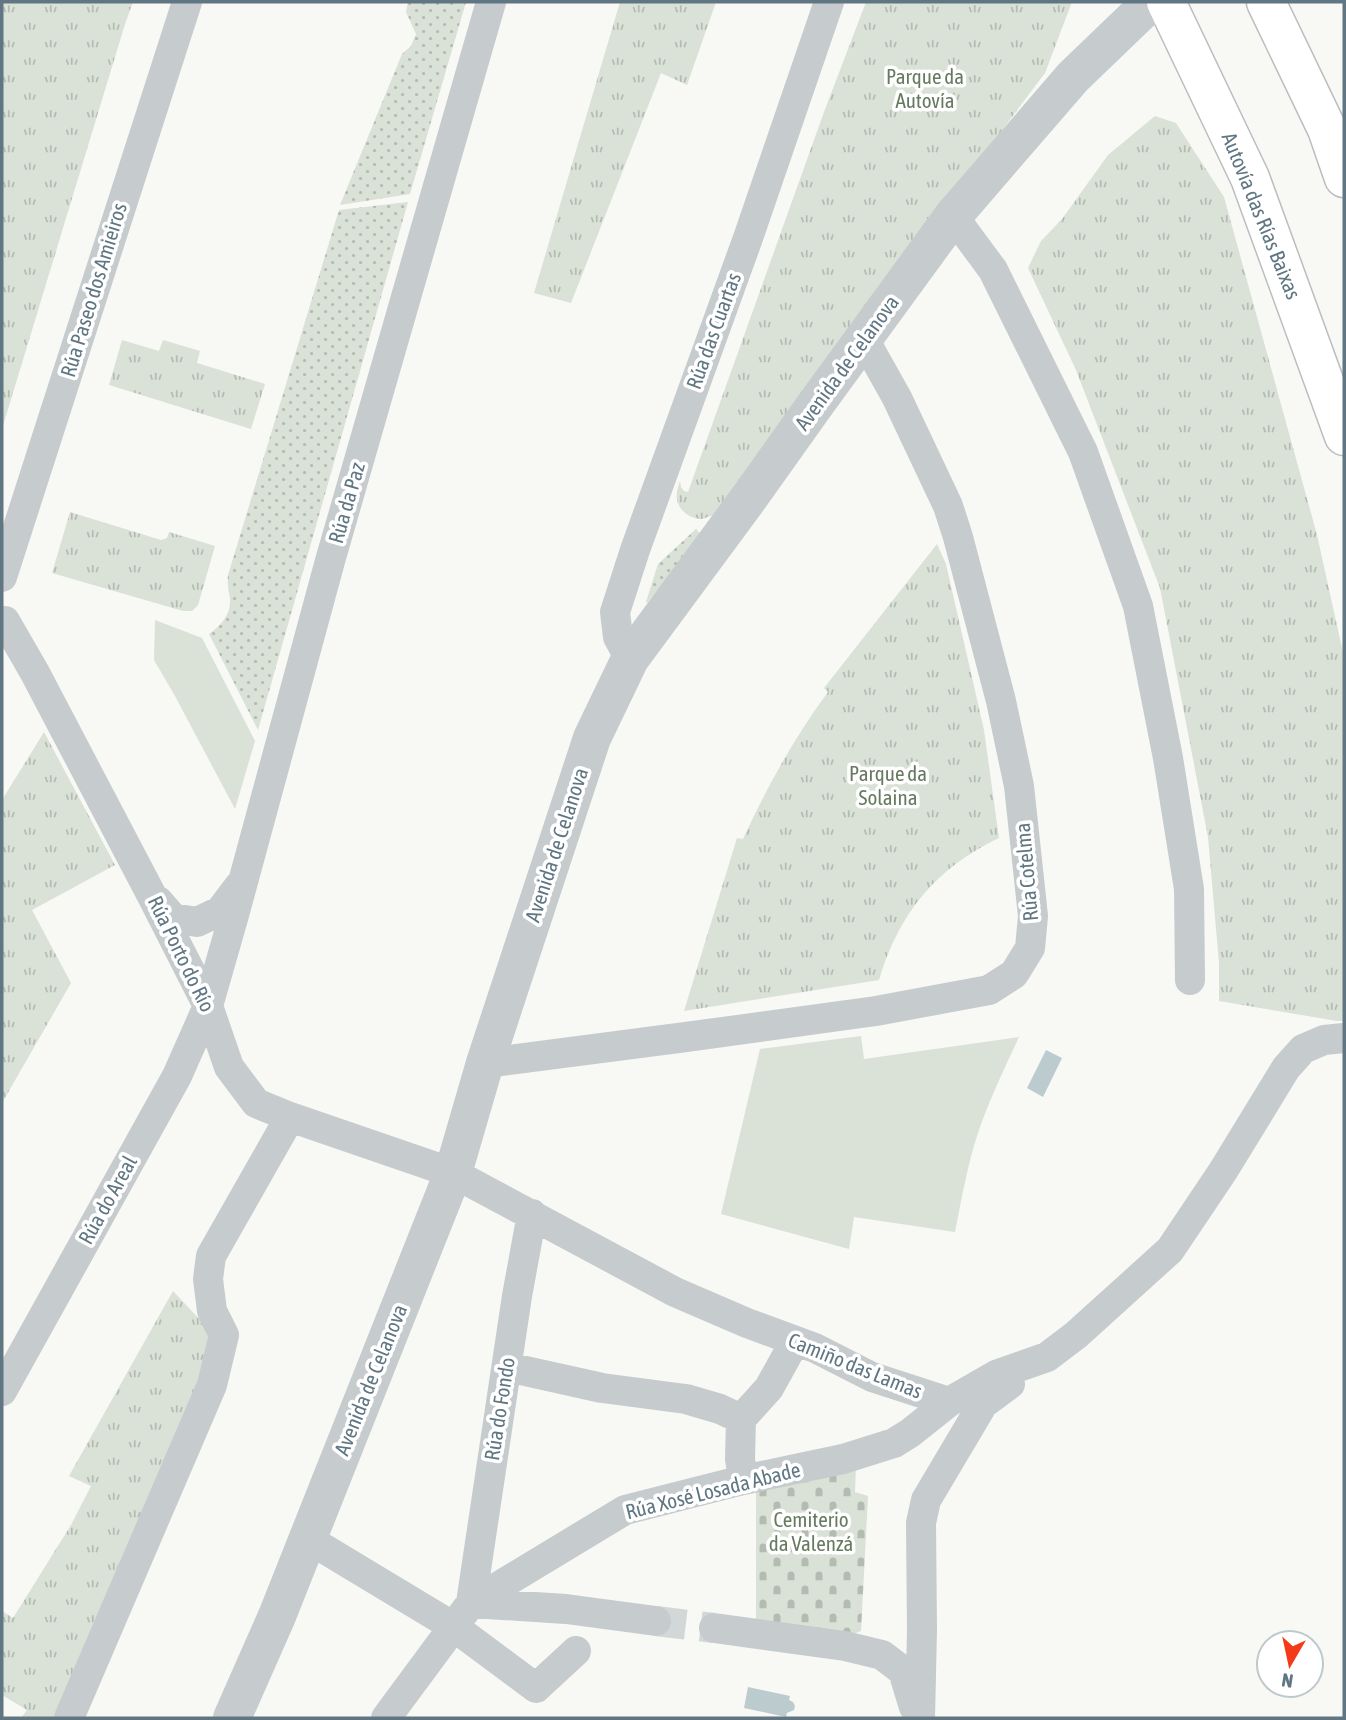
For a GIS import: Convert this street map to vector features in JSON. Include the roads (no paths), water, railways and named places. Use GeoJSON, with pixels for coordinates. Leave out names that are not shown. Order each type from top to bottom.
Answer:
{"type":"FeatureCollection","features":[{"type":"Feature","properties":{"kind":"highway","name":"Autovía das Rías Baixas"},"geometry":{"type":"LineString","coordinates":[[1166,2],[1250,178],[1344,436]]}},
{"type":"Feature","properties":{"kind":"highway"},"geometry":{"type":"LineString","coordinates":[[1266,2],[1327,129],[1344,178]]}},
{"type":"Feature","properties":{"kind":"street","name":"Rúa Paseo dos Amieiros"},"geometry":{"type":"LineString","coordinates":[[2,579],[187,2]]}},
{"type":"Feature","properties":{"kind":"street","name":"Rúa da Paz"},"geometry":{"type":"LineString","coordinates":[[208,1006],[341,522],[491,2]]}},
{"type":"Feature","properties":{"kind":"street","name":"Rúa das Cuartas"},"geometry":{"type":"LineString","coordinates":[[630,659],[618,637],[615,612],[829,2]]}},
{"type":"Feature","properties":{"kind":"street","name":"Avenida de Celanova"},"geometry":{"type":"LineString","coordinates":[[233,1718],[277,1616],[453,1173],[485,1063],[592,738],[630,659],[953,216],[1073,77],[1151,2]]}},
{"type":"Feature","properties":{"kind":"street"},"geometry":{"type":"LineString","coordinates":[[953,216],[993,270],[1083,452],[1138,606],[1168,758],[1189,889],[1190,980]]}},
{"type":"Feature","properties":{"kind":"street","name":"Rúa Cotelma"},"geometry":{"type":"LineString","coordinates":[[485,1063],[876,1010],[989,990],[1014,975],[1030,948],[1033,916],[1018,786],[1001,701],[958,537],[948,506],[897,398],[864,339]]}},
{"type":"Feature","properties":{"kind":"street"},"geometry":{"type":"LineString","coordinates":[[2,579],[14,599],[14,607],[3,621]]}},
{"type":"Feature","properties":{"kind":"street","name":"Rúa Porto do Río"},"geometry":{"type":"LineString","coordinates":[[3,621],[35,673],[208,1006],[229,1067],[256,1103],[453,1173]]}},
{"type":"Feature","properties":{"kind":"street"},"geometry":{"type":"LineString","coordinates":[[2,650],[35,673]]}},
{"type":"Feature","properties":{"kind":"street"},"geometry":{"type":"LineString","coordinates":[[151,894],[173,918],[197,922],[220,911],[244,880]]}},
{"type":"Feature","properties":{"kind":"street","name":"Rúa do Areal"},"geometry":{"type":"LineString","coordinates":[[2,1391],[177,1076],[208,1006]]}},
{"type":"Feature","properties":{"kind":"street","name":"Camiño das Lamas"},"geometry":{"type":"LineString","coordinates":[[453,1173],[675,1292],[815,1348],[872,1377],[949,1402],[996,1375],[1047,1357],[1076,1335],[1170,1250],[1223,1171],[1286,1068],[1303,1049],[1334,1039]]}},
{"type":"Feature","properties":{"kind":"street"},"geometry":{"type":"LineString","coordinates":[[69,1718],[212,1385],[224,1335],[212,1311],[208,1279],[211,1256],[290,1117]]}},
{"type":"Feature","properties":{"kind":"street","name":"Rúa do Fondo"},"geometry":{"type":"LineString","coordinates":[[463,1615],[532,1214]]}},
{"type":"Feature","properties":{"kind":"street"},"geometry":{"type":"LineString","coordinates":[[743,1480],[740,1459],[741,1419],[769,1388],[795,1341]]}},
{"type":"Feature","properties":{"kind":"street"},"geometry":{"type":"LineString","coordinates":[[919,1718],[921,1523],[926,1500],[983,1404],[1047,1357]]}},
{"type":"Feature","properties":{"kind":"street"},"geometry":{"type":"LineString","coordinates":[[507,1367],[602,1388],[686,1399],[720,1409],[741,1419]]}},
{"type":"Feature","properties":{"kind":"street","name":"Rúa Xosé Losada Abade"},"geometry":{"type":"LineString","coordinates":[[463,1615],[625,1510],[743,1480],[842,1459],[894,1443],[949,1402]]}},
{"type":"Feature","properties":{"kind":"street"},"geometry":{"type":"LineString","coordinates":[[308,1539],[463,1615],[536,1688],[576,1651]]}},
{"type":"Feature","properties":{"kind":"street"},"geometry":{"type":"LineString","coordinates":[[386,1718],[463,1615],[566,1609],[656,1621]]}},
{"type":"Feature","properties":{"kind":"street"},"geometry":{"type":"LineString","coordinates":[[714,1628],[845,1646],[883,1655],[903,1671],[919,1718]]}},
{"type":"Feature","properties":{"kind":"tunnel"},"geometry":{"type":"LineString","coordinates":[[656,1621],[714,1628]]}},
{"type":"Feature","properties":{"kind":"park label","name":"Parque da Autovía"},"geometry":{"type":"Point","coordinates":[925,89]}},
{"type":"Feature","properties":{"kind":"park label","name":"Parque da Solaina"},"geometry":{"type":"Point","coordinates":[888,786]}},
{"type":"Feature","properties":{"kind":"park label","name":"Cemiterio da Valenzá"},"geometry":{"type":"Point","coordinates":[811,1532]}}]}
